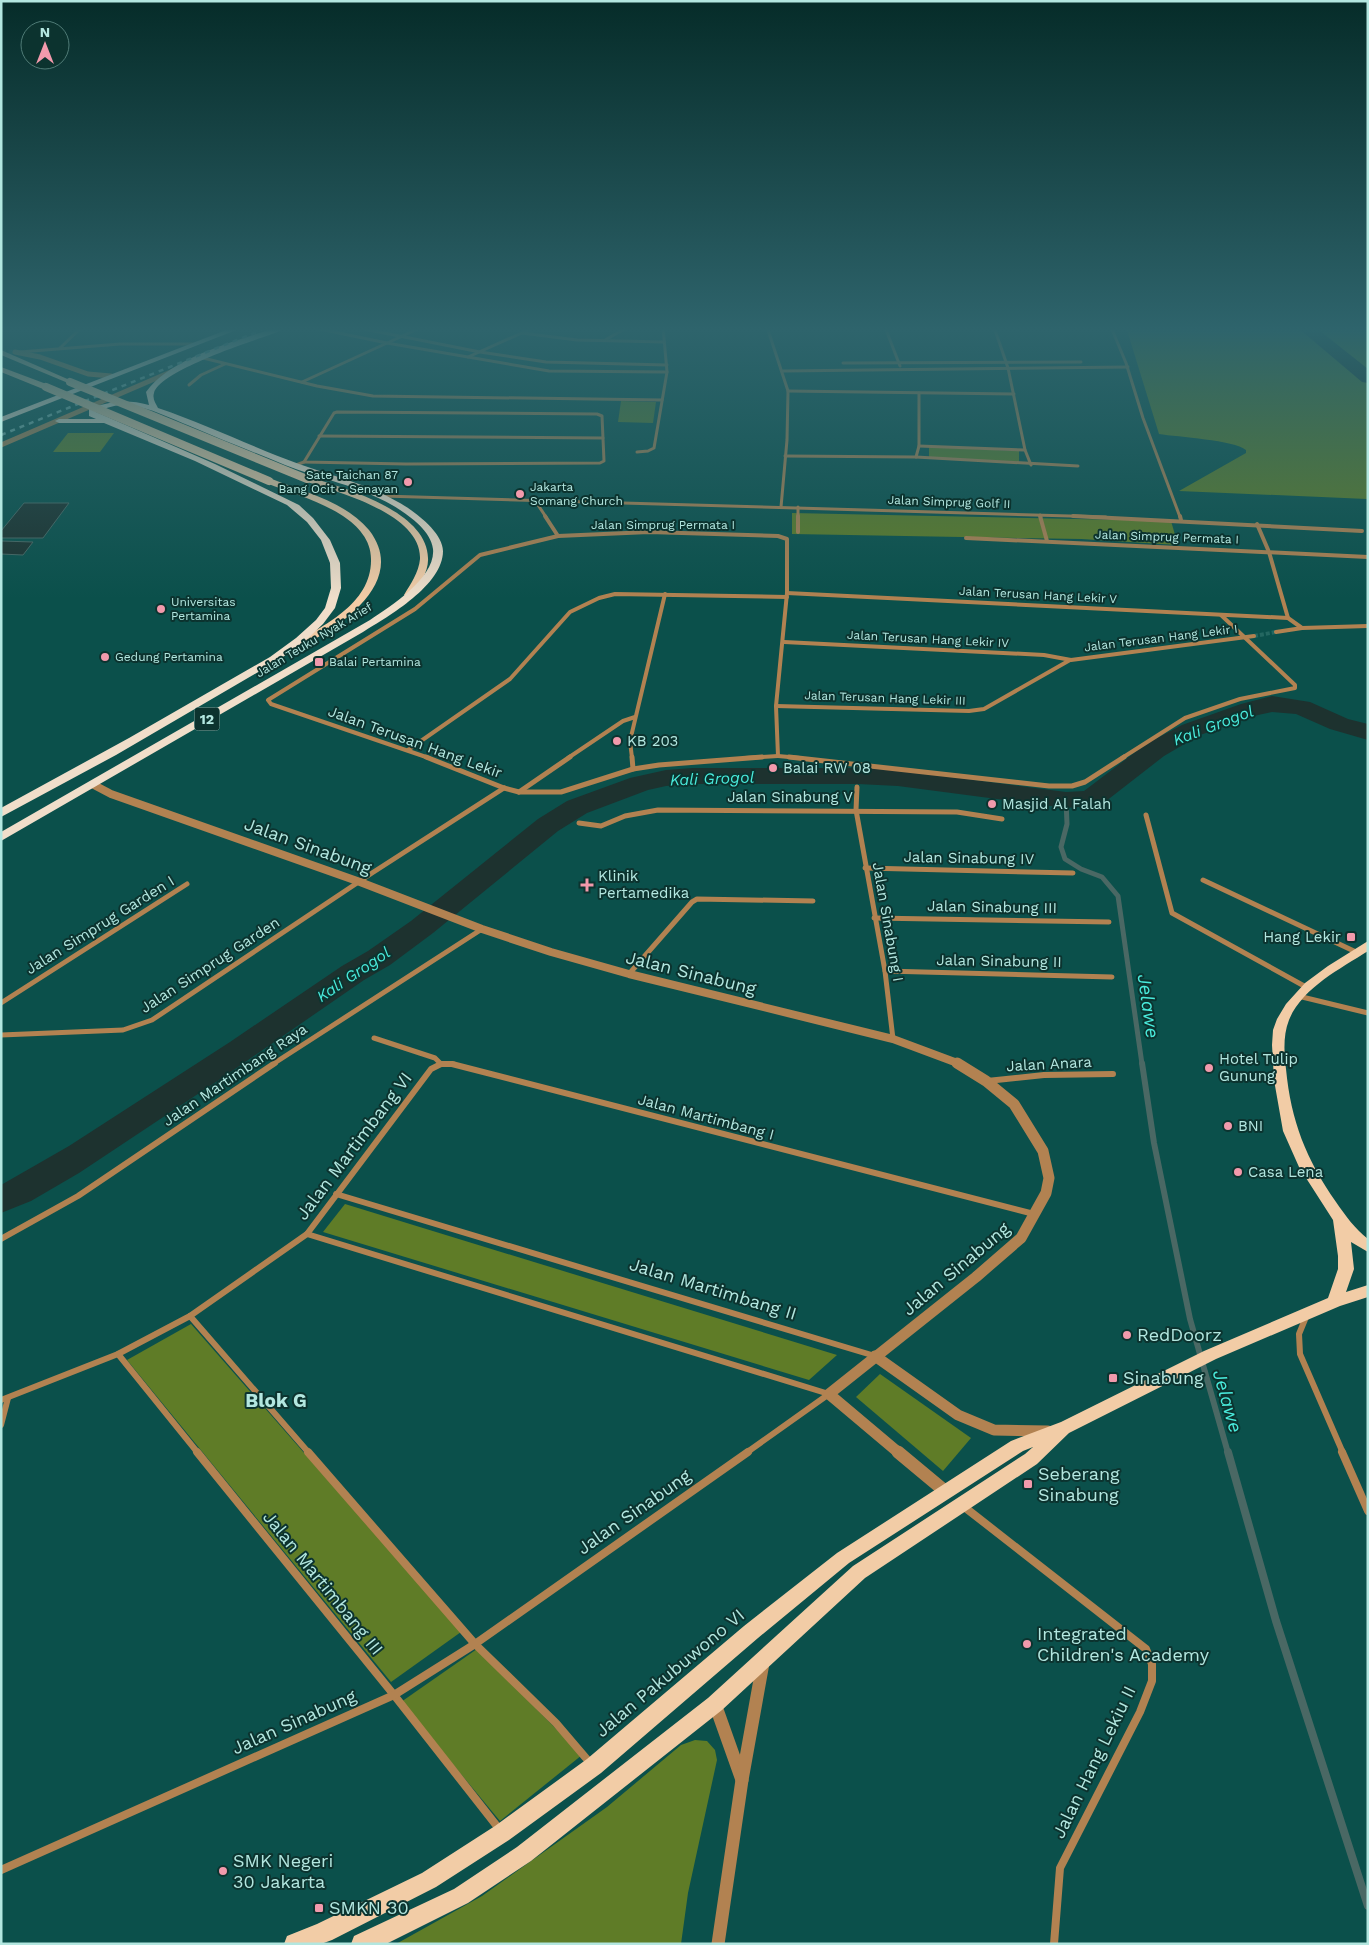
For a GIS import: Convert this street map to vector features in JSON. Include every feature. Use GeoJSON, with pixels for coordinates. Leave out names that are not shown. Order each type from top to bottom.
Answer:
{"type":"FeatureCollection","features":[{"type":"Feature","properties":{"kind":"highway"},"geometry":{"type":"LineString","coordinates":[[99,418],[180,452],[292,504],[317,528],[328,543],[334,559],[337,578],[334,601],[324,618],[289,650]]}},
{"type":"Feature","properties":{"kind":"highway"},"geometry":{"type":"LineString","coordinates":[[177,418],[380,496],[408,512],[434,538],[438,549],[438,561],[430,574],[409,595]]}},
{"type":"Feature","properties":{"kind":"highway"},"geometry":{"type":"LineString","coordinates":[[59,421],[85,420],[106,422]]}},
{"type":"Feature","properties":{"kind":"highway","name":"Jalan Teuku Nyak Arief"},"geometry":{"type":"LineString","coordinates":[[1,837],[349,638],[409,595]]}},
{"type":"Feature","properties":{"kind":"highway","name":"Jalan Teuku Nyak Arief"},"geometry":{"type":"LineString","coordinates":[[1,813],[109,755],[289,650]]}},
{"type":"Feature","properties":{"kind":"main road","name":"Jalan Teuku Nyak Arief"},"geometry":{"type":"LineString","coordinates":[[120,418],[336,508],[356,522],[376,551],[377,565],[374,580],[352,610],[289,650]]}},
{"type":"Feature","properties":{"kind":"main road","name":"Jalan Teuku Nyak Arief"},"geometry":{"type":"LineString","coordinates":[[157,418],[307,479],[379,505],[405,522],[421,542],[424,558],[420,575],[409,595]]}},
{"type":"Feature","properties":{"kind":"main road"},"geometry":{"type":"LineString","coordinates":[[1362,948],[1302,991],[1282,1020],[1278,1032],[1280,1078],[1287,1123],[1302,1160],[1340,1219],[1368,1247]]}},
{"type":"Feature","properties":{"kind":"main road"},"geometry":{"type":"LineString","coordinates":[[1335,1302],[1346,1269],[1346,1256],[1340,1219]]}},
{"type":"Feature","properties":{"kind":"main road","name":"Jalan Pakubuwono VI"},"geometry":{"type":"LineString","coordinates":[[295,1944],[324,1932],[429,1880],[502,1833],[594,1766],[751,1632],[843,1558],[1017,1446],[1068,1427],[1210,1355],[1335,1302],[1368,1292]]}},
{"type":"Feature","properties":{"kind":"main road","name":"Jalan Pakubuwono VI"},"geometry":{"type":"LineString","coordinates":[[362,1944],[461,1896],[524,1854],[715,1704],[859,1572],[1031,1459],[1068,1427]]}},
{"type":"Feature","properties":{"kind":"street"},"geometry":{"type":"LineString","coordinates":[[1,445],[66,418]]}},
{"type":"Feature","properties":{"kind":"street"},"geometry":{"type":"LineString","coordinates":[[300,464],[332,418]]}},
{"type":"Feature","properties":{"kind":"street"},"geometry":{"type":"LineString","coordinates":[[300,464],[598,463],[604,461],[602,418]]}},
{"type":"Feature","properties":{"kind":"street"},"geometry":{"type":"LineString","coordinates":[[637,452],[648,452],[654,448],[659,418]]}},
{"type":"Feature","properties":{"kind":"street"},"geometry":{"type":"LineString","coordinates":[[781,507],[787,418]]}},
{"type":"Feature","properties":{"kind":"street"},"geometry":{"type":"LineString","coordinates":[[916,457],[919,446],[919,418]]}},
{"type":"Feature","properties":{"kind":"street"},"geometry":{"type":"LineString","coordinates":[[1019,418],[1025,450],[1031,465]]}},
{"type":"Feature","properties":{"kind":"street"},"geometry":{"type":"LineString","coordinates":[[1143,418],[1181,520]]}},
{"type":"Feature","properties":{"kind":"street"},"geometry":{"type":"LineString","coordinates":[[319,436],[603,438]]}},
{"type":"Feature","properties":{"kind":"street"},"geometry":{"type":"LineString","coordinates":[[919,446],[1025,450]]}},
{"type":"Feature","properties":{"kind":"street"},"geometry":{"type":"LineString","coordinates":[[786,456],[916,457],[1031,465],[1078,466]]}},
{"type":"Feature","properties":{"kind":"street","name":"Jalan Simprug Golf II"},"geometry":{"type":"LineString","coordinates":[[380,496],[536,502],[798,507],[1181,520],[1362,531]]}},
{"type":"Feature","properties":{"kind":"street"},"geometry":{"type":"LineString","coordinates":[[536,502],[558,536]]}},
{"type":"Feature","properties":{"kind":"street"},"geometry":{"type":"LineString","coordinates":[[798,507],[798,532]]}},
{"type":"Feature","properties":{"kind":"street"},"geometry":{"type":"LineString","coordinates":[[1040,515],[1047,541]]}},
{"type":"Feature","properties":{"kind":"street"},"geometry":{"type":"LineString","coordinates":[[1257,524],[1269,552],[1288,618],[1302,628]]}},
{"type":"Feature","properties":{"kind":"street","name":"Jalan Simprug Permata I"},"geometry":{"type":"LineString","coordinates":[[268,702],[415,610],[477,556],[558,536],[649,532],[778,536],[787,539],[787,595]]}},
{"type":"Feature","properties":{"kind":"street","name":"Jalan Simprug Permata I"},"geometry":{"type":"LineString","coordinates":[[966,538],[1368,556]]}},
{"type":"Feature","properties":{"kind":"street","name":"Jalan Terusan Hang Lekir V"},"geometry":{"type":"LineString","coordinates":[[408,750],[510,679],[570,612],[599,598],[616,594],[787,595],[1288,618]]}},
{"type":"Feature","properties":{"kind":"street"},"geometry":{"type":"LineString","coordinates":[[634,769],[630,741],[665,594]]}},
{"type":"Feature","properties":{"kind":"street"},"geometry":{"type":"LineString","coordinates":[[778,756],[776,706],[784,642],[787,595]]}},
{"type":"Feature","properties":{"kind":"street"},"geometry":{"type":"LineString","coordinates":[[504,788],[519,792],[566,791],[634,769],[659,765],[778,756],[1039,785],[1072,786],[1085,782],[1185,718],[1240,698],[1294,688],[1295,685],[1221,615]]}},
{"type":"Feature","properties":{"kind":"street"},"geometry":{"type":"LineString","coordinates":[[1276,632],[1302,628],[1368,626]]}},
{"type":"Feature","properties":{"kind":"street","name":"Jalan Terusan Hang Lekir I"},"geometry":{"type":"LineString","coordinates":[[1071,660],[1254,636]]}},
{"type":"Feature","properties":{"kind":"street","name":"Jalan Terusan Hang Lekir IV"},"geometry":{"type":"LineString","coordinates":[[784,642],[1044,655],[1071,660]]}},
{"type":"Feature","properties":{"kind":"street","name":"Jalan Terusan Hang Lekir III"},"geometry":{"type":"LineString","coordinates":[[776,706],[969,711],[984,709],[1071,660]]}},
{"type":"Feature","properties":{"kind":"street","name":"Jalan Terusan Hang Lekir"},"geometry":{"type":"LineString","coordinates":[[268,702],[408,750],[504,788]]}},
{"type":"Feature","properties":{"kind":"street"},"geometry":{"type":"LineString","coordinates":[[519,792],[623,721],[635,717]]}},
{"type":"Feature","properties":{"kind":"street","name":"Jalan Sinabung"},"geometry":{"type":"LineString","coordinates":[[1,1870],[394,1695],[475,1644],[829,1394],[976,1277],[1021,1238],[1046,1193],[1049,1178],[1043,1151],[1014,1104],[986,1081],[959,1064],[893,1039],[629,974],[551,952],[482,929],[360,882],[111,794],[94,785]]}},
{"type":"Feature","properties":{"kind":"street","name":"Jalan Sinabung I"},"geometry":{"type":"LineString","coordinates":[[857,787],[856,810],[885,971],[893,1039]]}},
{"type":"Feature","properties":{"kind":"street","name":"Jalan Terusan Hang Lekir"},"geometry":{"type":"LineString","coordinates":[[360,882],[504,788]]}},
{"type":"Feature","properties":{"kind":"street","name":"Jalan Sinabung V"},"geometry":{"type":"LineString","coordinates":[[579,823],[601,826],[625,816],[658,810],[958,812],[1002,819]]}},
{"type":"Feature","properties":{"kind":"street"},"geometry":{"type":"LineString","coordinates":[[1146,815],[1172,914],[1302,991],[1368,1013]]}},
{"type":"Feature","properties":{"kind":"street","name":"Jalan Sinabung IV"},"geometry":{"type":"LineString","coordinates":[[865,868],[1073,873]]}},
{"type":"Feature","properties":{"kind":"street"},"geometry":{"type":"LineString","coordinates":[[1204,880],[1362,948]]}},
{"type":"Feature","properties":{"kind":"street","name":"Jalan Simprug Garden"},"geometry":{"type":"LineString","coordinates":[[1,1035],[105,1032],[136,1027],[152,1020],[360,882]]}},
{"type":"Feature","properties":{"kind":"street","name":"Jalan Simprug Garden I"},"geometry":{"type":"LineString","coordinates":[[1,1003],[188,884]]}},
{"type":"Feature","properties":{"kind":"street"},"geometry":{"type":"LineString","coordinates":[[629,974],[694,900],[705,898],[813,901]]}},
{"type":"Feature","properties":{"kind":"street","name":"Jalan Sinabung III"},"geometry":{"type":"LineString","coordinates":[[874,918],[1109,922]]}},
{"type":"Feature","properties":{"kind":"street","name":"Jalan Martimbang Raya"},"geometry":{"type":"LineString","coordinates":[[1,1239],[78,1196],[338,1021],[482,929]]}},
{"type":"Feature","properties":{"kind":"street","name":"Jalan Sinabung II"},"geometry":{"type":"LineString","coordinates":[[885,971],[1112,976]]}},
{"type":"Feature","properties":{"kind":"street","name":"Jalan Martimbang I"},"geometry":{"type":"LineString","coordinates":[[374,1038],[435,1058],[441,1064],[452,1064],[1035,1215]]}},
{"type":"Feature","properties":{"kind":"street","name":"Jalan Martimbang VI"},"geometry":{"type":"LineString","coordinates":[[5,1399],[118,1354],[190,1316],[307,1234],[431,1069],[441,1064]]}},
{"type":"Feature","properties":{"kind":"street","name":"Jalan Anara"},"geometry":{"type":"LineString","coordinates":[[986,1081],[1044,1075],[1113,1074]]}},
{"type":"Feature","properties":{"kind":"street","name":"Jalan Martimbang II"},"geometry":{"type":"LineString","coordinates":[[336,1194],[875,1356],[958,1414],[994,1430],[1048,1431],[1068,1427]]}},
{"type":"Feature","properties":{"kind":"street"},"geometry":{"type":"LineString","coordinates":[[307,1234],[829,1394],[946,1492]]}},
{"type":"Feature","properties":{"kind":"street"},"geometry":{"type":"LineString","coordinates":[[1308,1313],[1299,1334],[1300,1354],[1368,1511]]}},
{"type":"Feature","properties":{"kind":"street"},"geometry":{"type":"LineString","coordinates":[[190,1316],[475,1644],[556,1723],[594,1766]]}},
{"type":"Feature","properties":{"kind":"street","name":"Jalan Martimbang III"},"geometry":{"type":"LineString","coordinates":[[118,1354],[394,1695],[502,1833]]}},
{"type":"Feature","properties":{"kind":"street"},"geometry":{"type":"LineString","coordinates":[[1,1425],[5,1399]]}},
{"type":"Feature","properties":{"kind":"street","name":"Jalan Hang Lekiu II"},"geometry":{"type":"LineString","coordinates":[[962,1505],[1146,1649],[1152,1664],[1152,1681],[1140,1712],[1060,1868],[1054,1944]]}},
{"type":"Feature","properties":{"kind":"street"},"geometry":{"type":"LineString","coordinates":[[718,1944],[742,1780],[763,1662]]}},
{"type":"Feature","properties":{"kind":"street"},"geometry":{"type":"LineString","coordinates":[[715,1704],[742,1780]]}},
{"type":"Feature","properties":{"kind":"green space"},"geometry":{"type":"Polygon","coordinates":[[[619,418],[654,418],[653,423],[618,422],[619,418]]]}},
{"type":"Feature","properties":{"kind":"green space"},"geometry":{"type":"Polygon","coordinates":[[[1154,418],[1367,418],[1367,499],[1179,491],[1246,453],[1246,450],[1218,441],[1159,434],[1154,418]]]}},
{"type":"Feature","properties":{"kind":"green space"},"geometry":{"type":"Polygon","coordinates":[[[68,433],[114,433],[100,452],[53,452],[68,433]]]}},
{"type":"Feature","properties":{"kind":"green space"},"geometry":{"type":"Polygon","coordinates":[[[929,447],[1019,451],[1019,463],[929,458],[929,447]]]}},
{"type":"Feature","properties":{"kind":"green space"},"geometry":{"type":"Polygon","coordinates":[[[792,513],[1171,521],[1178,545],[1081,539],[792,534],[792,513]]]}},
{"type":"Feature","properties":{"kind":"green space"},"geometry":{"type":"Polygon","coordinates":[[[345,1204],[837,1355],[809,1380],[323,1232],[345,1204]]]}},
{"type":"Feature","properties":{"kind":"green space"},"geometry":{"type":"Polygon","coordinates":[[[191,1324],[461,1632],[391,1682],[127,1360],[191,1324]]]}},
{"type":"Feature","properties":{"kind":"green space"},"geometry":{"type":"Polygon","coordinates":[[[880,1374],[971,1438],[943,1471],[856,1397],[880,1374]]]}},
{"type":"Feature","properties":{"kind":"green space"},"geometry":{"type":"Polygon","coordinates":[[[477,1649],[582,1755],[500,1821],[401,1702],[477,1649]]]}},
{"type":"Feature","properties":{"kind":"green space"},"geometry":{"type":"Polygon","coordinates":[[[695,1740],[707,1741],[715,1750],[717,1760],[688,1893],[681,1944],[396,1944],[482,1896],[607,1807],[681,1745],[695,1740]]]}},
{"type":"Feature","properties":{"kind":"water"},"geometry":{"type":"Polygon","coordinates":[[[24,503],[69,503],[43,538],[1,538],[1,531],[24,503]]]}},
{"type":"Feature","properties":{"kind":"water"},"geometry":{"type":"Polygon","coordinates":[[[1,541],[33,542],[23,555],[1,554],[1,541]]]}},
{"type":"Feature","properties":{"kind":"waterway","name":"Kali Grogol"},"geometry":{"type":"LineString","coordinates":[[1,1200],[66,1164],[213,1068],[353,973],[379,958],[422,927],[548,825],[577,807],[640,784],[666,778],[693,776],[858,776],[898,778],[1066,800],[1091,799],[1155,750],[1191,730],[1250,709],[1272,704],[1301,707],[1339,724],[1368,732]]}},
{"type":"Feature","properties":{"kind":"waterway","name":"Jelawe"},"geometry":{"type":"LineString","coordinates":[[1066,800],[1067,824],[1061,847],[1065,859],[1081,869],[1102,877],[1118,896],[1142,1064]]}},
{"type":"Feature","properties":{"kind":"waterway","name":"Jelawe"},"geometry":{"type":"LineString","coordinates":[[1142,1063],[1154,1143],[1190,1319],[1228,1453]]}},
{"type":"Feature","properties":{"kind":"waterway","name":"Jelawe"},"geometry":{"type":"LineString","coordinates":[[1228,1452],[1276,1621],[1368,1906]]}},
{"type":"Feature","properties":{"kind":"tunnel"},"geometry":{"type":"LineString","coordinates":[[1254,636],[1276,632]]}},
{"type":"Feature","properties":{"kind":"railway"},"geometry":{"type":"LineString","coordinates":[[1,435],[44,418]]}},
{"type":"Feature","properties":{"kind":"place","name":"Sate Taichan 87 Bang Ocit - Senayan"},"geometry":{"type":"Point","coordinates":[408,482]}},
{"type":"Feature","properties":{"kind":"place","name":"Jakarta Somang Church"},"geometry":{"type":"Point","coordinates":[520,494]}},
{"type":"Feature","properties":{"kind":"place","name":"Universitas Pertamina"},"geometry":{"type":"Point","coordinates":[161,609]}},
{"type":"Feature","properties":{"kind":"place","name":"Gedung Pertamina"},"geometry":{"type":"Point","coordinates":[105,657]}},
{"type":"Feature","properties":{"kind":"place","name":"Balai Pertamina"},"geometry":{"type":"Point","coordinates":[319,662]}},
{"type":"Feature","properties":{"kind":"place","name":"KB 203"},"geometry":{"type":"Point","coordinates":[617,741]}},
{"type":"Feature","properties":{"kind":"place","name":"Balai RW 08"},"geometry":{"type":"Point","coordinates":[773,768]}},
{"type":"Feature","properties":{"kind":"place","name":"Masjid Al Falah"},"geometry":{"type":"Point","coordinates":[992,804]}},
{"type":"Feature","properties":{"kind":"place","name":"Klinik Pertamedika"},"geometry":{"type":"Point","coordinates":[587,885]}},
{"type":"Feature","properties":{"kind":"place","name":"Hang Lekir"},"geometry":{"type":"Point","coordinates":[1351,937]}},
{"type":"Feature","properties":{"kind":"place","name":"Hotel Tulip Gunung"},"geometry":{"type":"Point","coordinates":[1209,1068]}},
{"type":"Feature","properties":{"kind":"place","name":"BNI"},"geometry":{"type":"Point","coordinates":[1228,1126]}},
{"type":"Feature","properties":{"kind":"place","name":"Casa Lena"},"geometry":{"type":"Point","coordinates":[1238,1172]}},
{"type":"Feature","properties":{"kind":"place","name":"RedDoorz"},"geometry":{"type":"Point","coordinates":[1127,1335]}},
{"type":"Feature","properties":{"kind":"place","name":"Sinabung"},"geometry":{"type":"Point","coordinates":[1113,1378]}},
{"type":"Feature","properties":{"kind":"place","name":"Seberang Sinabung"},"geometry":{"type":"Point","coordinates":[1028,1484]}},
{"type":"Feature","properties":{"kind":"place","name":"Integrated Children's Academy"},"geometry":{"type":"Point","coordinates":[1027,1644]}},
{"type":"Feature","properties":{"kind":"place","name":"SMK Negeri 30 Jakarta"},"geometry":{"type":"Point","coordinates":[223,1871]}},
{"type":"Feature","properties":{"kind":"place","name":"SMKN 30"},"geometry":{"type":"Point","coordinates":[319,1908]}},
{"type":"Feature","properties":{"kind":"district","name":"Blok G"},"geometry":{"type":"Point","coordinates":[276,1400]}}]}
